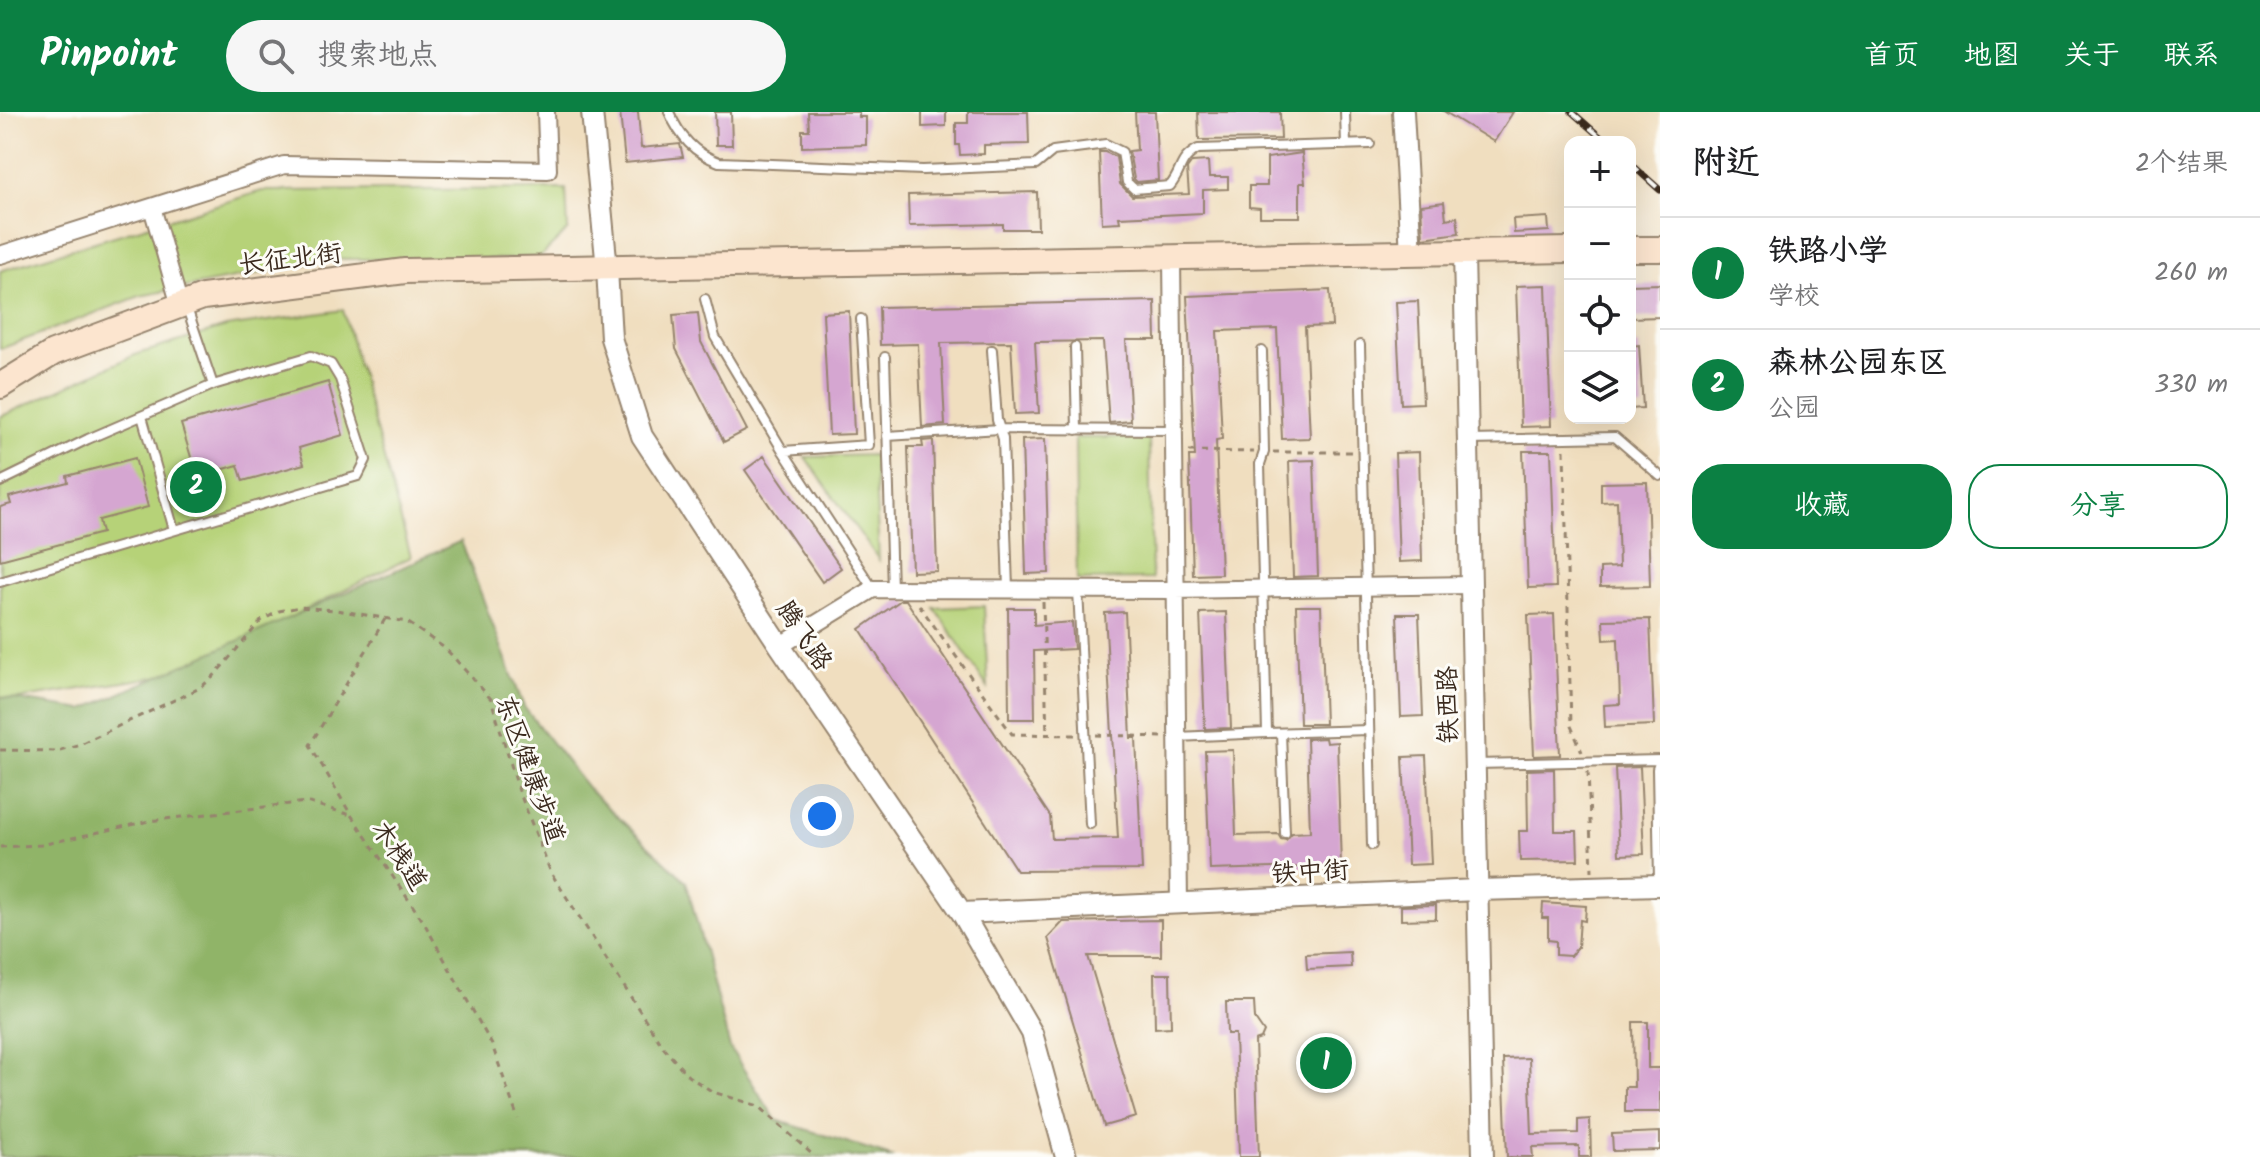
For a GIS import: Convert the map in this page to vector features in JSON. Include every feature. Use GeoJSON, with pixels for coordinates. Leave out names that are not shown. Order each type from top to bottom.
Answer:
{"type":"FeatureCollection","features":[{"type":"Feature","properties":{"kind":"main road"},"geometry":{"type":"LineString","coordinates":[[1636,249],[1660,249]]}},
{"type":"Feature","properties":{"kind":"main road","name":"长征北街"},"geometry":{"type":"LineString","coordinates":[[0,386],[53,353],[203,297],[405,271],[1564,250]]}},
{"type":"Feature","properties":{"kind":"street"},"geometry":{"type":"LineString","coordinates":[[0,255],[284,165],[548,170],[546,112]]}},
{"type":"Feature","properties":{"kind":"street","name":"腾飞路"},"geometry":{"type":"LineString","coordinates":[[592,112],[611,338],[642,436],[962,913],[1032,1033],[1066,1157]]}},
{"type":"Feature","properties":{"kind":"street"},"geometry":{"type":"LineString","coordinates":[[1403,112],[1411,254]]}},
{"type":"Feature","properties":{"kind":"street"},"geometry":{"type":"LineString","coordinates":[[152,207],[182,305]]}},
{"type":"Feature","properties":{"kind":"street","name":"铁西路"},"geometry":{"type":"LineString","coordinates":[[1464,253],[1483,1157]]}},
{"type":"Feature","properties":{"kind":"street"},"geometry":{"type":"LineString","coordinates":[[1172,258],[1179,904]]}},
{"type":"Feature","properties":{"kind":"street"},"geometry":{"type":"LineString","coordinates":[[780,646],[873,589],[1175,590],[1471,585]]}},
{"type":"Feature","properties":{"kind":"street","name":"铁中街"},"geometry":{"type":"LineString","coordinates":[[962,913],[1659,885]]}},
{"type":"Feature","properties":{"kind":"lane"},"geometry":{"type":"LineString","coordinates":[[669,112],[678,130],[701,155],[719,162],[923,170],[1036,165],[1053,151],[1106,144],[1122,152],[1127,182],[1134,189],[1170,186],[1183,157],[1198,149],[1370,144]]}},
{"type":"Feature","properties":{"kind":"lane"},"geometry":{"type":"LineString","coordinates":[[1345,112],[1346,145]]}},
{"type":"Feature","properties":{"kind":"lane"},"geometry":{"type":"LineString","coordinates":[[705,299],[715,337],[783,451],[873,589]]}},
{"type":"Feature","properties":{"kind":"lane"},"geometry":{"type":"LineString","coordinates":[[182,305],[213,385]]}},
{"type":"Feature","properties":{"kind":"lane"},"geometry":{"type":"LineString","coordinates":[[783,451],[869,445],[861,319]]}},
{"type":"Feature","properties":{"kind":"lane"},"geometry":{"type":"LineString","coordinates":[[1360,345],[1372,845]]}},
{"type":"Feature","properties":{"kind":"lane"},"geometry":{"type":"LineString","coordinates":[[1075,347],[1077,430]]}},
{"type":"Feature","properties":{"kind":"lane"},"geometry":{"type":"LineString","coordinates":[[992,350],[997,420],[1003,439],[1008,589]]}},
{"type":"Feature","properties":{"kind":"lane"},"geometry":{"type":"LineString","coordinates":[[1262,351],[1264,452],[1260,464],[1267,733]]}},
{"type":"Feature","properties":{"kind":"lane"},"geometry":{"type":"LineString","coordinates":[[0,482],[213,385],[311,356],[331,364],[340,379],[366,460],[358,476],[0,582]]}},
{"type":"Feature","properties":{"kind":"lane"},"geometry":{"type":"LineString","coordinates":[[885,357],[887,436],[900,589]]}},
{"type":"Feature","properties":{"kind":"lane"},"geometry":{"type":"LineString","coordinates":[[142,416],[174,530]]}},
{"type":"Feature","properties":{"kind":"lane"},"geometry":{"type":"LineString","coordinates":[[887,436],[1000,429],[1173,430]]}},
{"type":"Feature","properties":{"kind":"lane"},"geometry":{"type":"LineString","coordinates":[[1468,440],[1615,437],[1660,476]]}},
{"type":"Feature","properties":{"kind":"lane"},"geometry":{"type":"LineString","coordinates":[[1078,590],[1090,824]]}},
{"type":"Feature","properties":{"kind":"lane"},"geometry":{"type":"LineString","coordinates":[[1177,737],[1369,730]]}},
{"type":"Feature","properties":{"kind":"lane"},"geometry":{"type":"LineString","coordinates":[[1281,733],[1285,833]]}},
{"type":"Feature","properties":{"kind":"lane"},"geometry":{"type":"LineString","coordinates":[[1475,764],[1660,760],[1657,769],[1659,885]]}},
{"type":"Feature","properties":{"kind":"path"},"geometry":{"type":"LineString","coordinates":[[1564,438],[1571,726],[1582,752]]}},
{"type":"Feature","properties":{"kind":"path"},"geometry":{"type":"LineString","coordinates":[[1174,451],[1362,452]]}},
{"type":"Feature","properties":{"kind":"path"},"geometry":{"type":"LineString","coordinates":[[900,589],[1012,734],[1177,737]]}},
{"type":"Feature","properties":{"kind":"path"},"geometry":{"type":"LineString","coordinates":[[1043,590],[1047,735]]}},
{"type":"Feature","properties":{"kind":"path","name":"东区健康步道"},"geometry":{"type":"LineString","coordinates":[[0,750],[57,751],[80,744],[200,688],[261,621],[279,611],[300,607],[407,622],[446,649],[491,699],[519,791],[551,873],[663,1047],[688,1076],[713,1092],[759,1106],[815,1157]]}},
{"type":"Feature","properties":{"kind":"path","name":"木栈道"},"geometry":{"type":"LineString","coordinates":[[385,619],[310,745],[351,815],[423,921],[492,1045],[518,1119]]}},
{"type":"Feature","properties":{"kind":"path"},"geometry":{"type":"LineString","coordinates":[[1587,765],[1593,887]]}},
{"type":"Feature","properties":{"kind":"path"},"geometry":{"type":"LineString","coordinates":[[0,847],[41,845],[149,821],[306,802],[351,815]]}},
{"type":"Feature","properties":{"kind":"green space"},"geometry":{"type":"Polygon","coordinates":[[[566,189],[568,230],[538,259],[333,259],[140,296],[0,349],[0,271],[262,191],[566,189]]]}},
{"type":"Feature","properties":{"kind":"green space"},"geometry":{"type":"Polygon","coordinates":[[[343,310],[411,557],[179,673],[0,702],[0,417],[135,355],[226,327],[343,310]]]}},
{"type":"Feature","properties":{"kind":"green space"},"geometry":{"type":"Polygon","coordinates":[[[1149,437],[1152,579],[1077,580],[1075,438],[1149,437]]]}},
{"type":"Feature","properties":{"kind":"green space"},"geometry":{"type":"Polygon","coordinates":[[[874,455],[879,560],[805,457],[874,455]]]}},
{"type":"Feature","properties":{"kind":"green space"},"geometry":{"type":"Polygon","coordinates":[[[461,541],[524,707],[589,790],[686,881],[730,1048],[776,1120],[894,1157],[0,1157],[0,697],[83,710],[461,541]]]}},
{"type":"Feature","properties":{"kind":"green space"},"geometry":{"type":"Polygon","coordinates":[[[984,606],[988,688],[935,608],[984,606]]]}},
{"type":"Feature","properties":{"kind":"building"},"geometry":{"type":"Polygon","coordinates":[[[620,112],[638,112],[641,148],[680,144],[683,157],[625,163],[620,112]]]}},
{"type":"Feature","properties":{"kind":"building"},"geometry":{"type":"Polygon","coordinates":[[[715,112],[731,112],[732,145],[716,145],[715,112]]]}},
{"type":"Feature","properties":{"kind":"building"},"geometry":{"type":"Polygon","coordinates":[[[808,112],[859,112],[859,117],[866,117],[866,145],[802,147],[802,130],[809,130],[808,112]]]}},
{"type":"Feature","properties":{"kind":"building"},"geometry":{"type":"Polygon","coordinates":[[[922,112],[946,112],[946,126],[922,127],[922,112]]]}},
{"type":"Feature","properties":{"kind":"building"},"geometry":{"type":"Polygon","coordinates":[[[968,112],[1028,112],[1029,144],[984,145],[984,154],[960,155],[959,145],[956,145],[956,123],[968,123],[968,112]]]}},
{"type":"Feature","properties":{"kind":"building"},"geometry":{"type":"Polygon","coordinates":[[[1135,112],[1155,112],[1158,180],[1137,182],[1134,179],[1129,151],[1137,150],[1135,112]]]}},
{"type":"Feature","properties":{"kind":"building"},"geometry":{"type":"Polygon","coordinates":[[[1198,112],[1280,112],[1281,139],[1199,140],[1198,112]]]}},
{"type":"Feature","properties":{"kind":"building"},"geometry":{"type":"Polygon","coordinates":[[[1445,112],[1513,112],[1494,142],[1445,112]]]}},
{"type":"Feature","properties":{"kind":"building"},"geometry":{"type":"Polygon","coordinates":[[[1099,152],[1116,157],[1120,184],[1132,196],[1189,194],[1187,169],[1192,162],[1208,161],[1209,177],[1228,177],[1228,189],[1203,190],[1203,213],[1119,217],[1120,222],[1102,223],[1099,152]]]}},
{"type":"Feature","properties":{"kind":"building"},"geometry":{"type":"Polygon","coordinates":[[[1302,153],[1305,183],[1300,183],[1300,217],[1260,217],[1260,208],[1249,207],[1249,186],[1267,186],[1267,158],[1302,153]]]}},
{"type":"Feature","properties":{"kind":"building"},"geometry":{"type":"Polygon","coordinates":[[[1037,192],[1038,229],[1003,229],[1003,224],[909,226],[908,195],[1037,192]]]}},
{"type":"Feature","properties":{"kind":"building"},"geometry":{"type":"Polygon","coordinates":[[[1444,202],[1446,219],[1457,217],[1459,233],[1423,238],[1421,205],[1444,202]]]}},
{"type":"Feature","properties":{"kind":"building"},"geometry":{"type":"Polygon","coordinates":[[[1548,217],[1549,231],[1514,233],[1513,219],[1548,217]]]}},
{"type":"Feature","properties":{"kind":"building"},"geometry":{"type":"Polygon","coordinates":[[[1660,284],[1660,317],[1636,318],[1636,285],[1660,284]]]}},
{"type":"Feature","properties":{"kind":"building"},"geometry":{"type":"Polygon","coordinates":[[[1546,285],[1551,426],[1521,427],[1516,286],[1546,285]]]}},
{"type":"Feature","properties":{"kind":"building"},"geometry":{"type":"Polygon","coordinates":[[[1330,290],[1332,326],[1305,327],[1310,438],[1282,439],[1277,329],[1217,331],[1222,439],[1216,440],[1221,574],[1193,575],[1189,456],[1195,456],[1187,296],[1330,290]]]}},
{"type":"Feature","properties":{"kind":"building"},"geometry":{"type":"Polygon","coordinates":[[[1155,301],[1156,340],[1126,340],[1131,421],[1109,423],[1103,341],[1035,342],[1039,413],[1015,414],[1011,342],[941,343],[945,425],[922,427],[918,344],[880,345],[879,307],[1155,301]]]}},
{"type":"Feature","properties":{"kind":"building"},"geometry":{"type":"Polygon","coordinates":[[[1418,301],[1423,403],[1401,404],[1396,302],[1418,301]]]}},
{"type":"Feature","properties":{"kind":"building"},"geometry":{"type":"Polygon","coordinates":[[[849,311],[854,434],[829,435],[823,313],[849,311]]]}},
{"type":"Feature","properties":{"kind":"building"},"geometry":{"type":"Polygon","coordinates":[[[698,313],[701,342],[747,430],[724,442],[676,349],[673,315],[698,313]]]}},
{"type":"Feature","properties":{"kind":"building"},"geometry":{"type":"Polygon","coordinates":[[[1636,345],[1639,345],[1643,408],[1636,409],[1636,352],[1636,345]]]}},
{"type":"Feature","properties":{"kind":"building"},"geometry":{"type":"Polygon","coordinates":[[[328,382],[343,435],[299,448],[304,464],[243,481],[238,465],[197,477],[181,424],[328,382]]]}},
{"type":"Feature","properties":{"kind":"building"},"geometry":{"type":"Polygon","coordinates":[[[1045,439],[1049,573],[1026,574],[1022,440],[1045,439]]]}},
{"type":"Feature","properties":{"kind":"building"},"geometry":{"type":"Polygon","coordinates":[[[933,440],[937,571],[912,572],[908,447],[923,447],[922,441],[933,440]]]}},
{"type":"Feature","properties":{"kind":"building"},"geometry":{"type":"Polygon","coordinates":[[[1523,451],[1551,451],[1556,587],[1528,588],[1523,451]]]}},
{"type":"Feature","properties":{"kind":"building"},"geometry":{"type":"Polygon","coordinates":[[[1419,452],[1422,561],[1399,562],[1395,453],[1419,452]]]}},
{"type":"Feature","properties":{"kind":"building"},"geometry":{"type":"Polygon","coordinates":[[[764,456],[841,568],[822,582],[745,470],[764,456]]]}},
{"type":"Feature","properties":{"kind":"building"},"geometry":{"type":"Polygon","coordinates":[[[135,458],[148,507],[99,520],[102,533],[0,560],[0,507],[11,504],[9,497],[68,482],[67,476],[135,458]]]}},
{"type":"Feature","properties":{"kind":"building"},"geometry":{"type":"Polygon","coordinates":[[[1314,460],[1318,576],[1293,577],[1289,461],[1314,460]]]}},
{"type":"Feature","properties":{"kind":"building"},"geometry":{"type":"Polygon","coordinates":[[[1647,482],[1650,586],[1600,587],[1600,568],[1619,567],[1617,501],[1601,502],[1601,483],[1647,482]]]}},
{"type":"Feature","properties":{"kind":"building"},"geometry":{"type":"Polygon","coordinates":[[[901,600],[906,600],[1050,816],[1052,839],[1118,838],[1105,613],[1125,612],[1131,738],[1136,738],[1142,870],[1017,871],[860,629],[901,600]]]}},
{"type":"Feature","properties":{"kind":"building"},"geometry":{"type":"Polygon","coordinates":[[[1296,606],[1321,606],[1325,724],[1300,724],[1296,606]]]}},
{"type":"Feature","properties":{"kind":"building"},"geometry":{"type":"Polygon","coordinates":[[[1008,608],[1034,608],[1034,625],[1072,622],[1074,649],[1034,651],[1035,719],[1009,719],[1008,608]]]}},
{"type":"Feature","properties":{"kind":"building"},"geometry":{"type":"Polygon","coordinates":[[[1226,612],[1231,728],[1205,729],[1200,613],[1226,612]]]}},
{"type":"Feature","properties":{"kind":"building"},"geometry":{"type":"Polygon","coordinates":[[[1397,614],[1419,614],[1423,716],[1401,717],[1397,614]]]}},
{"type":"Feature","properties":{"kind":"building"},"geometry":{"type":"Polygon","coordinates":[[[1554,614],[1560,755],[1534,756],[1528,615],[1554,614]]]}},
{"type":"Feature","properties":{"kind":"building"},"geometry":{"type":"Polygon","coordinates":[[[1650,619],[1654,725],[1605,727],[1604,705],[1620,704],[1618,639],[1604,640],[1603,620],[1650,619]]]}},
{"type":"Feature","properties":{"kind":"building"},"geometry":{"type":"Polygon","coordinates":[[[1325,738],[1326,743],[1337,742],[1341,866],[1210,870],[1205,751],[1233,750],[1236,835],[1278,834],[1286,840],[1292,833],[1310,832],[1307,739],[1325,738]]]}},
{"type":"Feature","properties":{"kind":"building"},"geometry":{"type":"Polygon","coordinates":[[[1426,756],[1431,864],[1408,865],[1403,757],[1426,756]]]}},
{"type":"Feature","properties":{"kind":"building"},"geometry":{"type":"Polygon","coordinates":[[[1640,767],[1644,854],[1619,855],[1615,768],[1640,767]]]}},
{"type":"Feature","properties":{"kind":"building"},"geometry":{"type":"Polygon","coordinates":[[[1554,769],[1555,831],[1577,831],[1578,860],[1520,861],[1519,831],[1528,831],[1527,770],[1554,769]]]}},
{"type":"Feature","properties":{"kind":"building"},"geometry":{"type":"Polygon","coordinates":[[[1543,903],[1586,906],[1585,921],[1580,920],[1578,947],[1570,956],[1556,955],[1556,941],[1548,940],[1548,918],[1542,918],[1543,903]]]}},
{"type":"Feature","properties":{"kind":"building"},"geometry":{"type":"Polygon","coordinates":[[[1436,905],[1436,919],[1401,920],[1401,906],[1436,905]]]}},
{"type":"Feature","properties":{"kind":"building"},"geometry":{"type":"Polygon","coordinates":[[[1161,920],[1161,956],[1088,956],[1136,1117],[1104,1126],[1048,938],[1063,922],[1161,920]]]}},
{"type":"Feature","properties":{"kind":"building"},"geometry":{"type":"Polygon","coordinates":[[[1350,952],[1351,967],[1307,969],[1306,954],[1350,952]]]}},
{"type":"Feature","properties":{"kind":"building"},"geometry":{"type":"Polygon","coordinates":[[[1154,974],[1170,974],[1171,1027],[1155,1028],[1154,974]]]}},
{"type":"Feature","properties":{"kind":"building"},"geometry":{"type":"Polygon","coordinates":[[[1226,1002],[1254,1002],[1255,1019],[1264,1032],[1261,1039],[1255,1041],[1259,1157],[1239,1157],[1235,1034],[1227,1034],[1226,1002]]]}},
{"type":"Feature","properties":{"kind":"building"},"geometry":{"type":"Polygon","coordinates":[[[1633,1022],[1648,1022],[1648,1068],[1660,1068],[1660,1112],[1625,1112],[1625,1087],[1634,1087],[1633,1022]]]}},
{"type":"Feature","properties":{"kind":"building"},"geometry":{"type":"Polygon","coordinates":[[[1529,1058],[1532,1134],[1578,1133],[1578,1120],[1590,1119],[1591,1157],[1579,1157],[1579,1146],[1532,1147],[1533,1157],[1507,1157],[1503,1059],[1529,1058]]]}},
{"type":"Feature","properties":{"kind":"building"},"geometry":{"type":"Polygon","coordinates":[[[1660,1132],[1660,1150],[1613,1151],[1612,1134],[1660,1132]]]}},
{"type":"Feature","properties":{"kind":"railway"},"geometry":{"type":"LineString","coordinates":[[1572,112],[1599,136]]}},
{"type":"Feature","properties":{"kind":"railway"},"geometry":{"type":"LineString","coordinates":[[1636,168],[1660,190]]}},
{"type":"Feature","properties":{"kind":"place","name":"森林公园东区"},"geometry":{"type":"Point","coordinates":[196,487]}},
{"type":"Feature","properties":{"kind":"place","name":"铁路小学"},"geometry":{"type":"Point","coordinates":[1326,1063]}}]}
